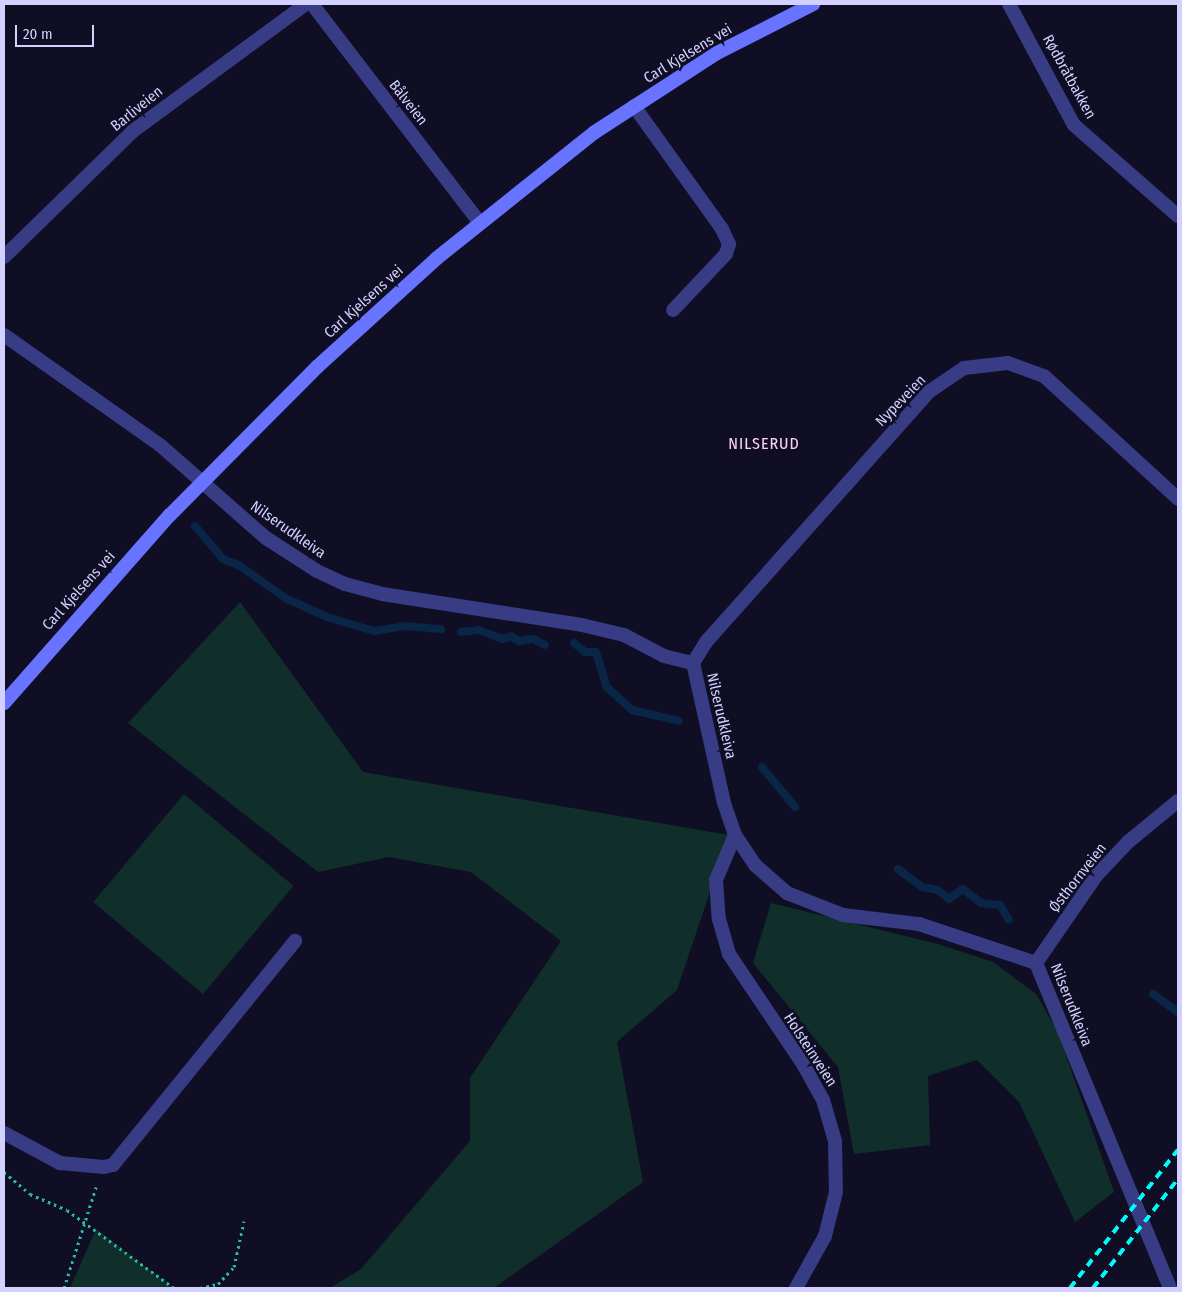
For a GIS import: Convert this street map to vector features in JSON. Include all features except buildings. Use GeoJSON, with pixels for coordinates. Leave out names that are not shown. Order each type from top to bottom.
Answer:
{"type":"FeatureCollection","features":[{"type":"Feature","properties":{"kind":"main road","name":"Carl Kjelsens vei"},"geometry":{"type":"LineString","coordinates":[[4,703],[113,576],[202,482],[317,367],[480,222],[634,106],[717,54],[813,4]]}},
{"type":"Feature","properties":{"kind":"street","name":"Barliveien"},"geometry":{"type":"LineString","coordinates":[[4,257],[133,130],[306,4]]}},
{"type":"Feature","properties":{"kind":"street","name":"Bålveien"},"geometry":{"type":"LineString","coordinates":[[312,4],[480,222]]}},
{"type":"Feature","properties":{"kind":"street","name":"Rødbråtbakken"},"geometry":{"type":"LineString","coordinates":[[1009,4],[1074,125],[1178,216]]}},
{"type":"Feature","properties":{"kind":"street"},"geometry":{"type":"LineString","coordinates":[[634,106],[722,229],[729,244],[726,254],[673,310]]}},
{"type":"Feature","properties":{"kind":"street","name":"Nilserudkleiva"},"geometry":{"type":"LineString","coordinates":[[4,335],[160,445],[290,555],[345,584],[392,596],[582,624],[624,635],[664,656],[693,663],[724,803],[735,835],[755,865],[786,893],[843,916],[919,924],[1036,963],[1170,1288]]}},
{"type":"Feature","properties":{"kind":"street","name":"Nypeveien"},"geometry":{"type":"LineString","coordinates":[[693,663],[706,642],[930,391],[964,368],[1008,362],[1044,376],[1178,499]]}},
{"type":"Feature","properties":{"kind":"street","name":"Østhornveien"},"geometry":{"type":"LineString","coordinates":[[1036,963],[1096,876],[1128,842],[1178,801]]}},
{"type":"Feature","properties":{"kind":"street","name":"Holsteinveien"},"geometry":{"type":"LineString","coordinates":[[735,835],[716,880],[719,919],[729,954],[824,1100],[834,1141],[836,1192],[825,1236],[796,1288]]}},
{"type":"Feature","properties":{"kind":"street"},"geometry":{"type":"LineString","coordinates":[[4,1133],[60,1163],[104,1167],[113,1165],[295,941]]}},
{"type":"Feature","properties":{"kind":"path"},"geometry":{"type":"LineString","coordinates":[[64,1288],[85,1224],[89,1204],[104,1167]]}},
{"type":"Feature","properties":{"kind":"path"},"geometry":{"type":"LineString","coordinates":[[4,1172],[30,1194],[67,1210],[174,1288]]}},
{"type":"Feature","properties":{"kind":"path"},"geometry":{"type":"LineString","coordinates":[[200,1288],[218,1284],[234,1267],[244,1221]]}},
{"type":"Feature","properties":{"kind":"green space"},"geometry":{"type":"Polygon","coordinates":[[[240,602],[363,772],[729,835],[677,990],[617,1042],[643,1182],[494,1288],[330,1288],[361,1269],[470,1141],[470,1078],[561,941],[471,872],[389,857],[318,872],[128,723],[240,602]]]}},
{"type":"Feature","properties":{"kind":"green space"},"geometry":{"type":"Polygon","coordinates":[[[184,794],[294,886],[203,994],[93,902],[184,794]]]}},
{"type":"Feature","properties":{"kind":"green space"},"geometry":{"type":"Polygon","coordinates":[[[771,903],[938,944],[993,962],[1036,994],[1057,1030],[1114,1192],[1075,1222],[1019,1102],[977,1060],[928,1076],[930,1145],[854,1154],[838,1067],[753,963],[771,903]]]}},
{"type":"Feature","properties":{"kind":"green space"},"geometry":{"type":"Polygon","coordinates":[[[96,1229],[174,1288],[70,1288],[96,1229]]]}},
{"type":"Feature","properties":{"kind":"waterway"},"geometry":{"type":"LineString","coordinates":[[195,526],[223,559],[240,566],[285,598],[327,617],[374,631],[405,626],[441,629]]}},
{"type":"Feature","properties":{"kind":"waterway"},"geometry":{"type":"LineString","coordinates":[[461,632],[479,630],[502,639],[511,636],[519,641],[533,639],[545,645]]}},
{"type":"Feature","properties":{"kind":"waterway"},"geometry":{"type":"LineString","coordinates":[[574,643],[585,652],[596,652],[607,687],[632,710],[679,721]]}},
{"type":"Feature","properties":{"kind":"waterway"},"geometry":{"type":"LineString","coordinates":[[762,767],[795,807]]}},
{"type":"Feature","properties":{"kind":"waterway"},"geometry":{"type":"LineString","coordinates":[[898,869],[922,887],[938,890],[949,899],[963,889],[981,903],[1000,905],[1009,920]]}},
{"type":"Feature","properties":{"kind":"waterway"},"geometry":{"type":"LineString","coordinates":[[1153,994],[1178,1012]]}},
{"type":"Feature","properties":{"kind":"railway"},"geometry":{"type":"LineString","coordinates":[[1070,1288],[1178,1150]]}},
{"type":"Feature","properties":{"kind":"railway"},"geometry":{"type":"LineString","coordinates":[[1093,1288],[1178,1179]]}},
{"type":"Feature","properties":{"kind":"district","name":"NILSERUD"},"geometry":{"type":"Point","coordinates":[764,444]}}]}
